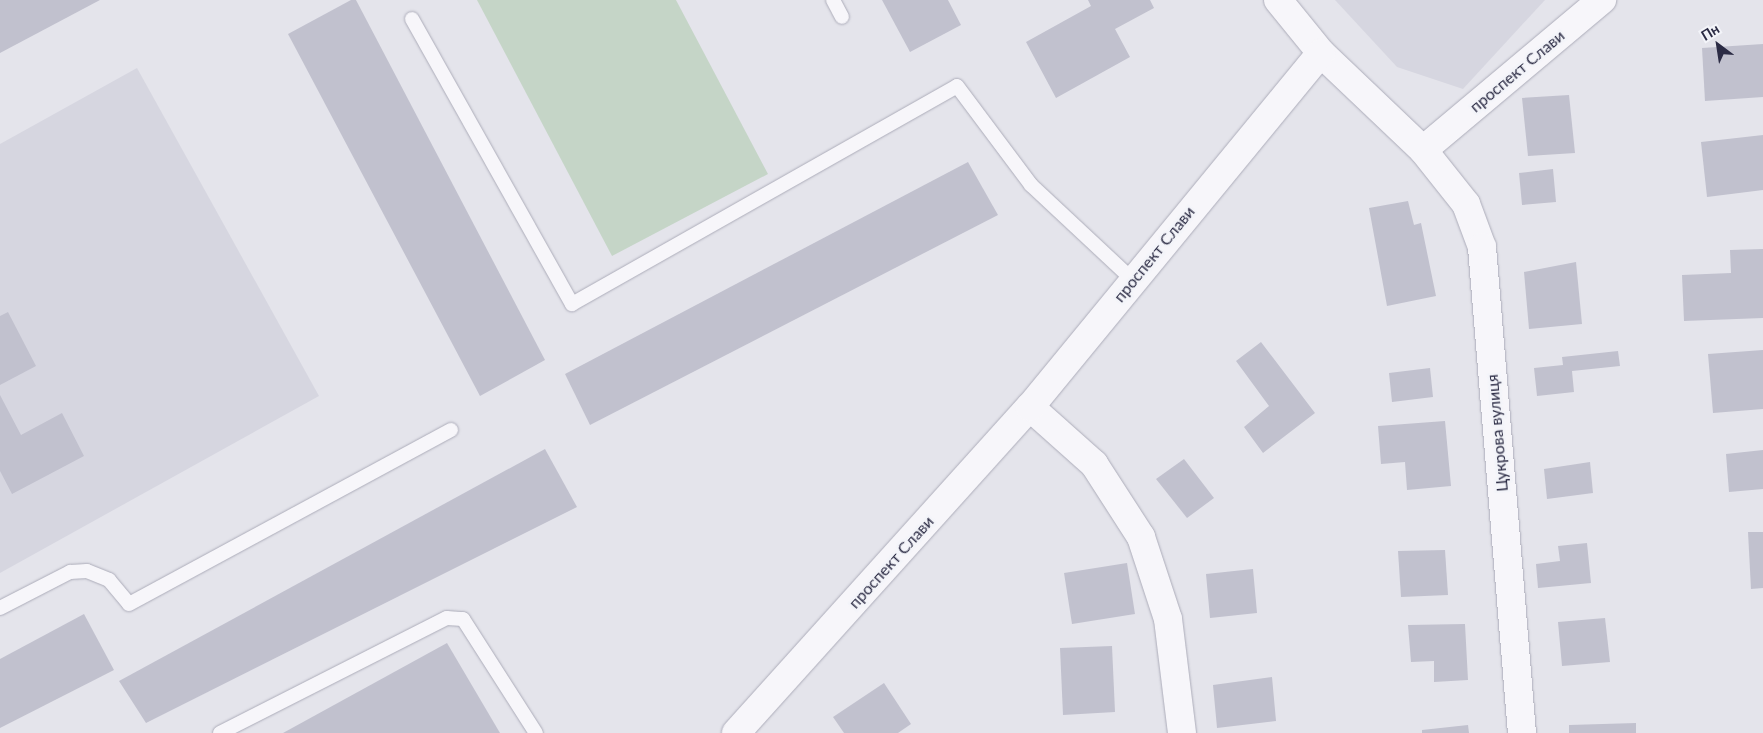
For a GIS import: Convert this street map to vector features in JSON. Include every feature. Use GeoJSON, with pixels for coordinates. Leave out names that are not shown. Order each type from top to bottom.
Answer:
{"type":"FeatureCollection","features":[{"type":"Feature","properties":{"kind":"street"},"geometry":{"type":"LineString","coordinates":[[1278,0],[1321,53],[1423,150]]}},
{"type":"Feature","properties":{"kind":"street","name":"проспект Слави"},"geometry":{"type":"LineString","coordinates":[[1423,150],[1602,0]]}},
{"type":"Feature","properties":{"kind":"street","name":"проспект Слави"},"geometry":{"type":"LineString","coordinates":[[736,733],[1030,407],[1321,53]]}},
{"type":"Feature","properties":{"kind":"street","name":"Цукрова вулиця"},"geometry":{"type":"LineString","coordinates":[[1423,150],[1466,204],[1482,247],[1522,733]]}},
{"type":"Feature","properties":{"kind":"street"},"geometry":{"type":"LineString","coordinates":[[1030,407],[1094,464],[1141,537],[1168,619],[1182,733]]}},
{"type":"Feature","properties":{"kind":"lane"},"geometry":{"type":"LineString","coordinates":[[833,0],[842,17]]}},
{"type":"Feature","properties":{"kind":"lane"},"geometry":{"type":"LineString","coordinates":[[412,20],[572,304],[957,86],[1031,185],[1133,280]]}},
{"type":"Feature","properties":{"kind":"lane"},"geometry":{"type":"LineString","coordinates":[[0,608],[70,572],[87,571],[109,580],[129,604],[452,430]]}},
{"type":"Feature","properties":{"kind":"lane"},"geometry":{"type":"LineString","coordinates":[[220,733],[447,618],[463,619],[536,733]]}},
{"type":"Feature","properties":{"kind":"shaded area"},"geometry":{"type":"Polygon","coordinates":[[[1335,0],[1545,0],[1463,89],[1397,67],[1335,0]]]}},
{"type":"Feature","properties":{"kind":"shaded area"},"geometry":{"type":"Polygon","coordinates":[[[137,68],[319,396],[0,573],[0,144],[137,68]]]}},
{"type":"Feature","properties":{"kind":"green space"},"geometry":{"type":"Polygon","coordinates":[[[477,0],[676,0],[768,174],[612,256],[477,0]]]}},
{"type":"Feature","properties":{"kind":"building"},"geometry":{"type":"Polygon","coordinates":[[[0,0],[100,0],[0,53],[0,0]]]}},
{"type":"Feature","properties":{"kind":"building"},"geometry":{"type":"Polygon","coordinates":[[[351,0],[356,0],[545,360],[480,396],[288,34],[351,0]]]}},
{"type":"Feature","properties":{"kind":"building"},"geometry":{"type":"Polygon","coordinates":[[[882,0],[948,0],[961,25],[910,52],[882,0]]]}},
{"type":"Feature","properties":{"kind":"building"},"geometry":{"type":"Polygon","coordinates":[[[1088,0],[1150,0],[1154,8],[1115,29],[1130,57],[1056,98],[1026,42],[1091,6],[1088,0]]]}},
{"type":"Feature","properties":{"kind":"building"},"geometry":{"type":"Polygon","coordinates":[[[1763,44],[1763,97],[1705,101],[1702,48],[1763,44]]]}},
{"type":"Feature","properties":{"kind":"building"},"geometry":{"type":"Polygon","coordinates":[[[1569,95],[1575,153],[1528,156],[1522,98],[1569,95]]]}},
{"type":"Feature","properties":{"kind":"building"},"geometry":{"type":"Polygon","coordinates":[[[1763,135],[1763,190],[1707,197],[1701,142],[1763,135]]]}},
{"type":"Feature","properties":{"kind":"building"},"geometry":{"type":"Polygon","coordinates":[[[968,162],[998,215],[590,425],[565,374],[968,162]]]}},
{"type":"Feature","properties":{"kind":"building"},"geometry":{"type":"Polygon","coordinates":[[[1553,169],[1556,202],[1522,205],[1519,173],[1553,169]]]}},
{"type":"Feature","properties":{"kind":"building"},"geometry":{"type":"Polygon","coordinates":[[[1408,201],[1414,225],[1421,223],[1436,296],[1387,306],[1369,208],[1408,201]]]}},
{"type":"Feature","properties":{"kind":"building"},"geometry":{"type":"Polygon","coordinates":[[[1763,249],[1763,318],[1684,321],[1682,275],[1731,273],[1730,250],[1763,249]]]}},
{"type":"Feature","properties":{"kind":"building"},"geometry":{"type":"Polygon","coordinates":[[[1576,262],[1582,324],[1529,329],[1524,272],[1576,262]]]}},
{"type":"Feature","properties":{"kind":"building"},"geometry":{"type":"Polygon","coordinates":[[[8,312],[36,366],[0,385],[0,316],[8,312]]]}},
{"type":"Feature","properties":{"kind":"building"},"geometry":{"type":"Polygon","coordinates":[[[1261,342],[1315,413],[1263,453],[1244,427],[1269,406],[1236,361],[1261,342]]]}},
{"type":"Feature","properties":{"kind":"building"},"geometry":{"type":"Polygon","coordinates":[[[1763,350],[1763,409],[1713,413],[1708,354],[1763,350]]]}},
{"type":"Feature","properties":{"kind":"building"},"geometry":{"type":"Polygon","coordinates":[[[1618,351],[1620,366],[1572,371],[1574,392],[1537,396],[1534,368],[1563,365],[1562,357],[1618,351]]]}},
{"type":"Feature","properties":{"kind":"building"},"geometry":{"type":"Polygon","coordinates":[[[1430,368],[1433,397],[1392,402],[1389,373],[1430,368]]]}},
{"type":"Feature","properties":{"kind":"building"},"geometry":{"type":"Polygon","coordinates":[[[0,395],[21,435],[62,413],[84,456],[12,494],[0,471],[0,395]]]}},
{"type":"Feature","properties":{"kind":"building"},"geometry":{"type":"Polygon","coordinates":[[[1445,421],[1451,486],[1407,490],[1405,462],[1381,464],[1378,426],[1445,421]]]}},
{"type":"Feature","properties":{"kind":"building"},"geometry":{"type":"Polygon","coordinates":[[[545,449],[577,507],[146,723],[119,681],[545,449]]]}},
{"type":"Feature","properties":{"kind":"building"},"geometry":{"type":"Polygon","coordinates":[[[1763,450],[1763,489],[1729,492],[1726,454],[1763,450]]]}},
{"type":"Feature","properties":{"kind":"building"},"geometry":{"type":"Polygon","coordinates":[[[1184,459],[1214,498],[1187,518],[1156,479],[1184,459]]]}},
{"type":"Feature","properties":{"kind":"building"},"geometry":{"type":"Polygon","coordinates":[[[1590,462],[1593,493],[1547,499],[1544,469],[1590,462]]]}},
{"type":"Feature","properties":{"kind":"building"},"geometry":{"type":"Polygon","coordinates":[[[1748,532],[1763,532],[1763,588],[1751,589],[1748,532]]]}},
{"type":"Feature","properties":{"kind":"building"},"geometry":{"type":"Polygon","coordinates":[[[1587,543],[1591,583],[1538,588],[1536,564],[1560,561],[1558,546],[1587,543]]]}},
{"type":"Feature","properties":{"kind":"building"},"geometry":{"type":"Polygon","coordinates":[[[1445,550],[1448,595],[1401,597],[1398,551],[1445,550]]]}},
{"type":"Feature","properties":{"kind":"building"},"geometry":{"type":"Polygon","coordinates":[[[1127,563],[1135,614],[1072,624],[1064,573],[1127,563]]]}},
{"type":"Feature","properties":{"kind":"building"},"geometry":{"type":"Polygon","coordinates":[[[1253,569],[1257,613],[1210,618],[1206,574],[1253,569]]]}},
{"type":"Feature","properties":{"kind":"building"},"geometry":{"type":"Polygon","coordinates":[[[84,614],[114,670],[0,728],[0,659],[84,614]]]}},
{"type":"Feature","properties":{"kind":"building"},"geometry":{"type":"Polygon","coordinates":[[[1605,618],[1610,662],[1562,666],[1558,622],[1605,618]]]}},
{"type":"Feature","properties":{"kind":"building"},"geometry":{"type":"Polygon","coordinates":[[[1465,624],[1468,680],[1434,682],[1434,661],[1411,662],[1408,625],[1465,624]]]}},
{"type":"Feature","properties":{"kind":"building"},"geometry":{"type":"Polygon","coordinates":[[[447,643],[500,733],[283,733],[447,643]]]}},
{"type":"Feature","properties":{"kind":"building"},"geometry":{"type":"Polygon","coordinates":[[[1112,646],[1115,712],[1063,715],[1060,648],[1112,646]]]}},
{"type":"Feature","properties":{"kind":"building"},"geometry":{"type":"Polygon","coordinates":[[[1272,677],[1276,721],[1217,728],[1213,685],[1272,677]]]}},
{"type":"Feature","properties":{"kind":"building"},"geometry":{"type":"Polygon","coordinates":[[[884,683],[911,724],[898,733],[844,733],[833,717],[884,683]]]}},
{"type":"Feature","properties":{"kind":"building"},"geometry":{"type":"Polygon","coordinates":[[[1636,723],[1636,733],[1569,733],[1569,725],[1636,723]]]}},
{"type":"Feature","properties":{"kind":"building"},"geometry":{"type":"Polygon","coordinates":[[[1468,725],[1469,733],[1422,733],[1422,730],[1468,725]]]}}]}
